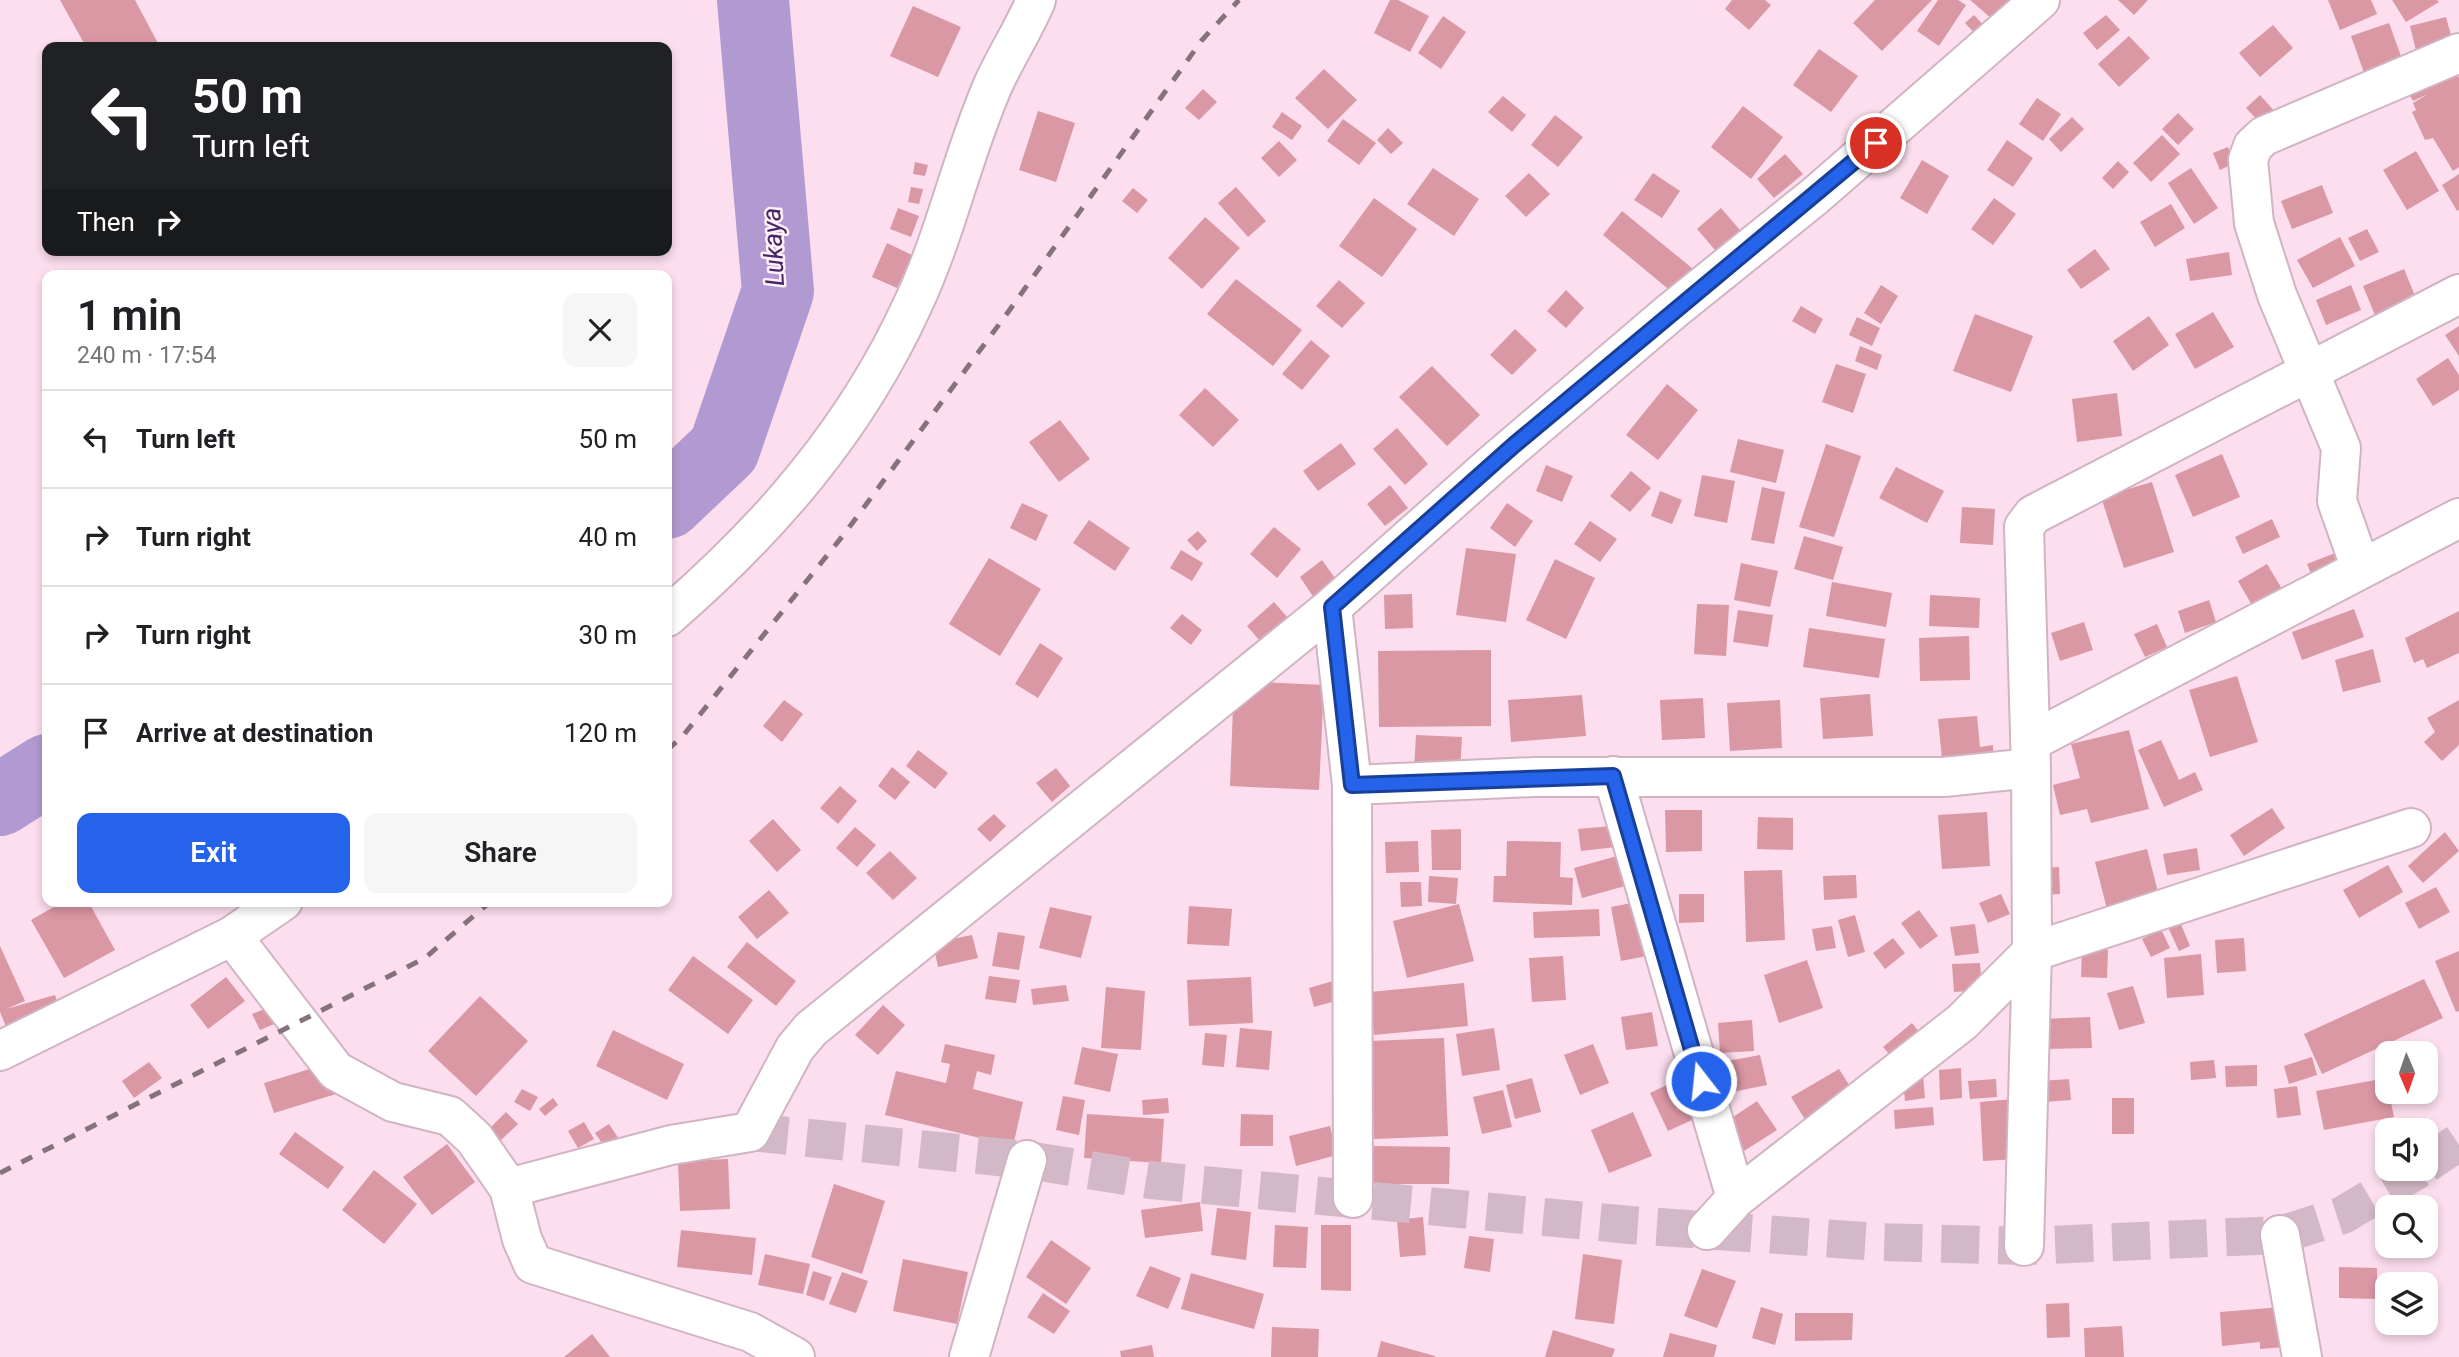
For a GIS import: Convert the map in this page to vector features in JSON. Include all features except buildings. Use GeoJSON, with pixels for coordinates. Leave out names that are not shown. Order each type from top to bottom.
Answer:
{"type":"FeatureCollection","features":[{"type":"Feature","properties":{"kind":"street"},"geometry":{"type":"LineString","coordinates":[[672,613],[721,570],[803,483],[864,395],[914,302],[993,85],[1036,0]]}},
{"type":"Feature","properties":{"kind":"street"},"geometry":{"type":"LineString","coordinates":[[509,1188],[671,1145],[750,1132],[795,1048],[811,1029],[1220,694],[1332,607],[1505,453],[1672,311],[1815,196],[2040,0]]}},
{"type":"Feature","properties":{"kind":"street"},"geometry":{"type":"LineString","coordinates":[[2361,569],[2337,501],[2341,448],[2277,295],[2254,223],[2248,160],[2253,146],[2264,136],[2459,52]]}},
{"type":"Feature","properties":{"kind":"street"},"geometry":{"type":"LineString","coordinates":[[2024,1246],[2032,952],[2031,755],[2024,527],[2033,515],[2459,294]]}},
{"type":"Feature","properties":{"kind":"street"},"geometry":{"type":"LineString","coordinates":[[1352,785],[1613,776],[1944,777],[2031,755],[2361,569],[2459,518]]}},
{"type":"Feature","properties":{"kind":"street"},"geometry":{"type":"LineString","coordinates":[[1332,607],[1352,785],[1353,1198]]}},
{"type":"Feature","properties":{"kind":"street"},"geometry":{"type":"LineString","coordinates":[[1613,776],[1736,1198]]}},
{"type":"Feature","properties":{"kind":"street"},"geometry":{"type":"LineString","coordinates":[[1707,1230],[1736,1198],[1962,1022],[2032,952],[2411,828]]}},
{"type":"Feature","properties":{"kind":"street"},"geometry":{"type":"LineString","coordinates":[[0,1051],[232,936],[274,907]]}},
{"type":"Feature","properties":{"kind":"street"},"geometry":{"type":"LineString","coordinates":[[232,936],[336,1071],[393,1102],[450,1116],[474,1138],[509,1188],[522,1239],[533,1264],[750,1332],[795,1357]]}},
{"type":"Feature","properties":{"kind":"street"},"geometry":{"type":"LineString","coordinates":[[970,1357],[1027,1160]]}},
{"type":"Feature","properties":{"kind":"street"},"geometry":{"type":"LineString","coordinates":[[2280,1236],[2302,1357]]}},
{"type":"Feature","properties":{"kind":"waterway","name":"Lukaya"},"geometry":{"type":"LineString","coordinates":[[672,498],[724,449],[778,291],[753,0]]}},
{"type":"Feature","properties":{"kind":"waterway","name":"Lukaya"},"geometry":{"type":"LineString","coordinates":[[0,800],[42,773]]}},
{"type":"Feature","properties":{"kind":"tunnel"},"geometry":{"type":"LineString","coordinates":[[750,1132],[1027,1160],[1151,1180],[1630,1225],[1880,1242],[2024,1246],[2280,1235],[2343,1215],[2399,1181]]}},
{"type":"Feature","properties":{"kind":"tunnel"},"geometry":{"type":"LineString","coordinates":[[2438,1156],[2459,1142]]}},
{"type":"Feature","properties":{"kind":"railway"},"geometry":{"type":"LineString","coordinates":[[672,746],[682,737],[845,533],[1006,315],[1202,40],[1239,0]]}},
{"type":"Feature","properties":{"kind":"railway"},"geometry":{"type":"LineString","coordinates":[[0,1173],[425,958],[484,907]]}},
{"type":"Feature","properties":{"kind":"route"},"geometry":{"type":"LineString","coordinates":[[1701,1081],[1613,776],[1352,785],[1332,607],[1514,445],[1876,143]]}}]}
